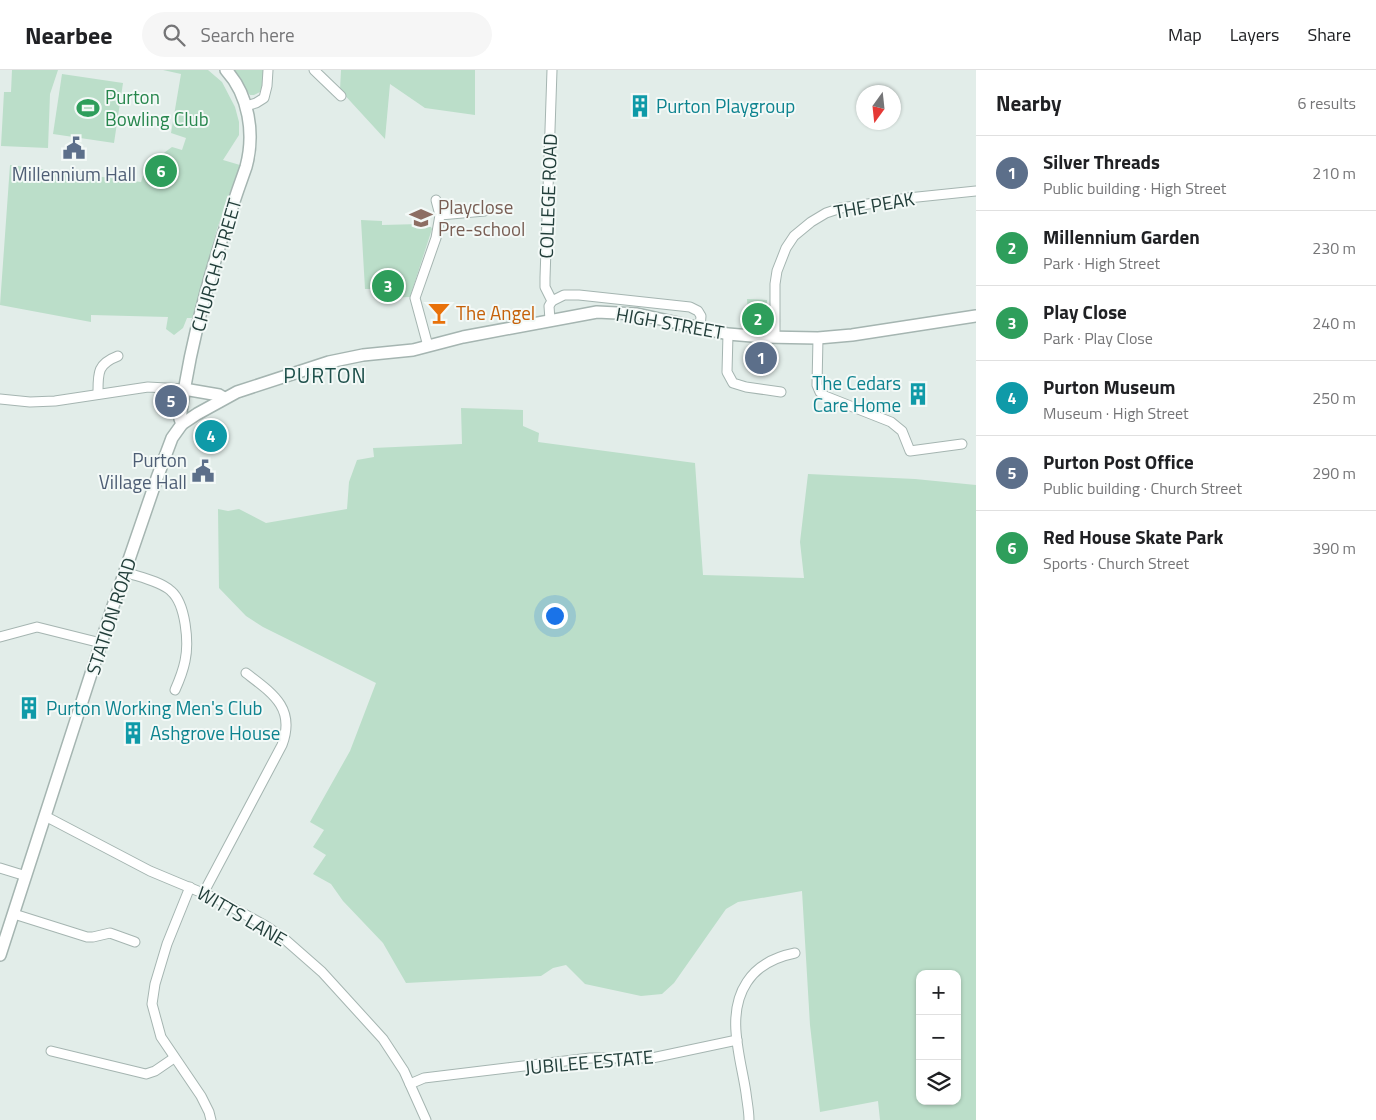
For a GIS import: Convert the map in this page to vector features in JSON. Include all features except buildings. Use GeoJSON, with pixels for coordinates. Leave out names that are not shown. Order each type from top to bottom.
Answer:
{"type":"FeatureCollection","features":[{"type":"Feature","properties":{"kind":"street","name":"CHURCH STREET"},"geometry":{"type":"LineString","coordinates":[[182,424],[180,419],[191,352],[206,293],[249,154],[250,130],[246,106],[237,86],[226,70]]}},
{"type":"Feature","properties":{"kind":"street"},"geometry":{"type":"LineString","coordinates":[[246,106],[264,98],[268,70]]}},
{"type":"Feature","properties":{"kind":"street"},"geometry":{"type":"LineString","coordinates":[[314,70],[341,96]]}},
{"type":"Feature","properties":{"kind":"street","name":"COLLEGE ROAD"},"geometry":{"type":"LineString","coordinates":[[550,320],[549,306],[552,301],[545,287],[545,278],[552,70]]}},
{"type":"Feature","properties":{"kind":"street","name":"THE PEAK"},"geometry":{"type":"LineString","coordinates":[[775,337],[775,284],[777,271],[786,248],[794,236],[811,222],[826,212],[841,208],[908,198],[976,191]]}},
{"type":"Feature","properties":{"kind":"street"},"geometry":{"type":"LineString","coordinates":[[428,346],[415,298],[436,238],[440,215],[436,200]]}},
{"type":"Feature","properties":{"kind":"street"},"geometry":{"type":"LineString","coordinates":[[440,215],[486,211]]}},
{"type":"Feature","properties":{"kind":"street"},"geometry":{"type":"LineString","coordinates":[[552,301],[564,295],[579,295],[690,307],[698,311],[701,316],[700,328]]}},
{"type":"Feature","properties":{"kind":"street","name":"HIGH STREET"},"geometry":{"type":"LineString","coordinates":[[168,448],[172,438],[182,424],[224,398],[260,383],[329,362],[363,355],[413,350],[463,337],[596,312],[626,312],[728,334],[755,337],[818,338],[852,335],[976,316]]}},
{"type":"Feature","properties":{"kind":"street"},"geometry":{"type":"LineString","coordinates":[[728,334],[727,372],[733,383],[746,387],[781,392]]}},
{"type":"Feature","properties":{"kind":"street"},"geometry":{"type":"LineString","coordinates":[[818,338],[817,385],[820,392],[825,396],[891,422],[902,431],[910,451],[962,444]]}},
{"type":"Feature","properties":{"kind":"street"},"geometry":{"type":"LineString","coordinates":[[98,394],[100,369],[107,360],[118,356]]}},
{"type":"Feature","properties":{"kind":"street"},"geometry":{"type":"LineString","coordinates":[[0,399],[30,402],[55,401],[148,386],[184,388],[219,395],[224,398]]}},
{"type":"Feature","properties":{"kind":"street","name":"STATION ROAD"},"geometry":{"type":"LineString","coordinates":[[0,955],[2,939],[14,914],[101,643],[168,448]]}},
{"type":"Feature","properties":{"kind":"street"},"geometry":{"type":"LineString","coordinates":[[125,572],[168,588],[179,602],[184,621],[186,648],[184,664],[175,690]]}},
{"type":"Feature","properties":{"kind":"street"},"geometry":{"type":"LineString","coordinates":[[0,637],[37,627],[101,643]]}},
{"type":"Feature","properties":{"kind":"street"},"geometry":{"type":"LineString","coordinates":[[204,892],[282,745],[286,734],[285,715],[279,702],[265,687],[246,673]]}},
{"type":"Feature","properties":{"kind":"street","name":"WITTS LANE"},"geometry":{"type":"LineString","coordinates":[[45,816],[150,871],[204,892],[275,932],[312,962],[382,1039],[410,1084],[426,1120]]}},
{"type":"Feature","properties":{"kind":"street"},"geometry":{"type":"LineString","coordinates":[[0,868],[26,876]]}},
{"type":"Feature","properties":{"kind":"street"},"geometry":{"type":"LineString","coordinates":[[190,887],[167,944],[152,998],[155,1019],[161,1037],[204,1102],[211,1120]]}},
{"type":"Feature","properties":{"kind":"street"},"geometry":{"type":"LineString","coordinates":[[14,914],[87,936],[92,937],[110,933],[135,942]]}},
{"type":"Feature","properties":{"kind":"street"},"geometry":{"type":"LineString","coordinates":[[748,1120],[737,1040],[737,1005],[749,979],[759,968],[771,960],[795,953]]}},
{"type":"Feature","properties":{"kind":"street","name":"JUBILEE ESTATE"},"geometry":{"type":"LineString","coordinates":[[410,1084],[424,1078],[590,1058],[652,1058],[737,1040]]}},
{"type":"Feature","properties":{"kind":"street"},"geometry":{"type":"LineString","coordinates":[[51,1051],[146,1074],[155,1071],[174,1058]]}},
{"type":"Feature","properties":{"kind":"green space"},"geometry":{"type":"Polygon","coordinates":[[[12,70],[58,70],[50,94],[48,148],[1,146],[4,92],[11,92],[12,70]]]}},
{"type":"Feature","properties":{"kind":"green space"},"geometry":{"type":"Polygon","coordinates":[[[163,70],[208,70],[222,82],[235,107],[239,122],[239,135],[223,160],[240,165],[217,229],[194,318],[187,318],[183,328],[174,335],[166,329],[168,317],[91,315],[91,322],[0,305],[10,165],[141,182],[146,166],[172,147],[182,150],[186,138],[171,133],[181,74],[163,70]]]}},
{"type":"Feature","properties":{"kind":"green space"},"geometry":{"type":"Polygon","coordinates":[[[232,70],[263,70],[264,80],[260,92],[250,95],[232,70]]]}},
{"type":"Feature","properties":{"kind":"green space"},"geometry":{"type":"Polygon","coordinates":[[[341,70],[475,70],[475,115],[425,108],[390,84],[385,139],[340,90],[341,70]]]}},
{"type":"Feature","properties":{"kind":"green space","name":"Purton Bowling Club"},"geometry":{"type":"Polygon","coordinates":[[[62,74],[123,83],[114,143],[53,134],[62,74]]]}},
{"type":"Feature","properties":{"kind":"green space"},"geometry":{"type":"Polygon","coordinates":[[[361,220],[382,221],[382,225],[420,224],[431,227],[432,229],[410,297],[379,298],[378,289],[365,289],[361,220]]]}},
{"type":"Feature","properties":{"kind":"green space"},"geometry":{"type":"Polygon","coordinates":[[[747,299],[767,300],[767,326],[760,330],[749,328],[747,299]]]}},
{"type":"Feature","properties":{"kind":"green space"},"geometry":{"type":"Polygon","coordinates":[[[461,408],[523,410],[523,426],[539,433],[538,442],[695,463],[703,575],[804,578],[800,542],[808,474],[915,479],[976,485],[976,1120],[880,1120],[878,1101],[820,1112],[810,1025],[802,891],[738,902],[726,909],[674,983],[662,994],[641,996],[585,984],[566,965],[553,968],[541,976],[406,983],[383,943],[343,901],[331,884],[313,874],[326,855],[313,847],[324,830],[310,822],[350,751],[376,683],[263,627],[246,616],[219,588],[218,509],[228,511],[239,509],[266,523],[347,509],[349,482],[357,460],[374,457],[373,448],[462,444],[461,408]]]}},
{"type":"Feature","properties":{"kind":"place","name":"Purton Playgroup"},"geometry":{"type":"Point","coordinates":[640,106]}},
{"type":"Feature","properties":{"kind":"place","name":"Purton Bowling Club"},"geometry":{"type":"Point","coordinates":[88,108]}},
{"type":"Feature","properties":{"kind":"place","name":"Millennium Hall"},"geometry":{"type":"Point","coordinates":[74,148]}},
{"type":"Feature","properties":{"kind":"place","name":"Red House Skate Park"},"geometry":{"type":"Point","coordinates":[161,171]}},
{"type":"Feature","properties":{"kind":"place","name":"Playclose Pre-school"},"geometry":{"type":"Point","coordinates":[421,218]}},
{"type":"Feature","properties":{"kind":"place","name":"Play Close"},"geometry":{"type":"Point","coordinates":[388,286]}},
{"type":"Feature","properties":{"kind":"place","name":"The Angel"},"geometry":{"type":"Point","coordinates":[439,313]}},
{"type":"Feature","properties":{"kind":"place","name":"Millennium Garden"},"geometry":{"type":"Point","coordinates":[758,319]}},
{"type":"Feature","properties":{"kind":"place","name":"Silver Threads"},"geometry":{"type":"Point","coordinates":[761,358]}},
{"type":"Feature","properties":{"kind":"place","name":"The Cedars Care Home"},"geometry":{"type":"Point","coordinates":[918,394]}},
{"type":"Feature","properties":{"kind":"place","name":"Purton Post Office"},"geometry":{"type":"Point","coordinates":[171,401]}},
{"type":"Feature","properties":{"kind":"place","name":"Purton Museum"},"geometry":{"type":"Point","coordinates":[211,436]}},
{"type":"Feature","properties":{"kind":"place","name":"Purton Village Hall"},"geometry":{"type":"Point","coordinates":[203,471]}},
{"type":"Feature","properties":{"kind":"place","name":"Purton Working Men's Club"},"geometry":{"type":"Point","coordinates":[29,708]}},
{"type":"Feature","properties":{"kind":"place","name":"Ashgrove House"},"geometry":{"type":"Point","coordinates":[133,733]}},
{"type":"Feature","properties":{"kind":"district","name":"PURTON"},"geometry":{"type":"Point","coordinates":[325,376]}}]}
